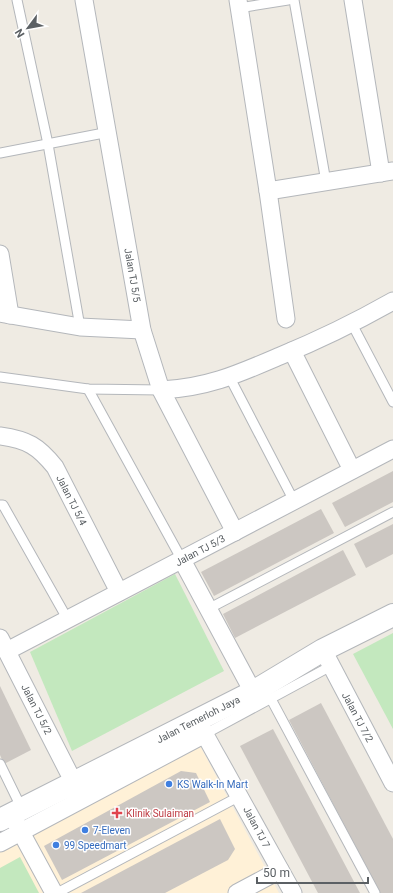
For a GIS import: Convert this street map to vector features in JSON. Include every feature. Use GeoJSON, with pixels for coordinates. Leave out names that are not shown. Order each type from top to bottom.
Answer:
{"type":"FeatureCollection","features":[{"type":"Feature","properties":{"kind":"street","name":"Jalan TJ 5/5"},"geometry":{"type":"LineString","coordinates":[[84,0],[109,132],[142,330],[161,390],[235,532]]}},
{"type":"Feature","properties":{"kind":"street"},"geometry":{"type":"LineString","coordinates":[[268,191],[387,172],[353,0]]}},
{"type":"Feature","properties":{"kind":"street"},"geometry":{"type":"LineString","coordinates":[[238,4],[268,191],[286,318]]}},
{"type":"Feature","properties":{"kind":"street"},"geometry":{"type":"LineString","coordinates":[[0,254],[5,314],[80,327],[142,330]]}},
{"type":"Feature","properties":{"kind":"street"},"geometry":{"type":"LineString","coordinates":[[161,390],[201,386],[230,378],[292,352],[352,324],[393,301]]}},
{"type":"Feature","properties":{"kind":"street"},"geometry":{"type":"LineString","coordinates":[[292,352],[352,470]]}},
{"type":"Feature","properties":{"kind":"street","name":"Jalan TJ 5/4"},"geometry":{"type":"LineString","coordinates":[[0,436],[17,438],[32,444],[55,467],[119,592]]}},
{"type":"Feature","properties":{"kind":"street","name":"Jalan TJ 5/3"},"geometry":{"type":"LineString","coordinates":[[4,644],[68,620],[393,449]]}},
{"type":"Feature","properties":{"kind":"street"},"geometry":{"type":"LineString","coordinates":[[182,560],[208,609],[262,695]]}},
{"type":"Feature","properties":{"kind":"street","name":"Jalan Temerloh Jaya"},"geometry":{"type":"LineString","coordinates":[[14,818],[73,781],[201,727],[262,695],[327,658],[393,615]]}},
{"type":"Feature","properties":{"kind":"street","name":"Jalan TJ 5/2"},"geometry":{"type":"LineString","coordinates":[[4,644],[73,781]]}},
{"type":"Feature","properties":{"kind":"street","name":"Jalan TJ 7/2"},"geometry":{"type":"LineString","coordinates":[[327,658],[393,783]]}},
{"type":"Feature","properties":{"kind":"street"},"geometry":{"type":"LineString","coordinates":[[0,843],[14,818],[201,727]]}},
{"type":"Feature","properties":{"kind":"street","name":"Jalan TJ 7"},"geometry":{"type":"LineString","coordinates":[[201,727],[293,893]]}},
{"type":"Feature","properties":{"kind":"street"},"geometry":{"type":"LineString","coordinates":[[14,818],[54,893]]}},
{"type":"Feature","properties":{"kind":"street"},"geometry":{"type":"LineString","coordinates":[[237,893],[280,870]]}},
{"type":"Feature","properties":{"kind":"lane"},"geometry":{"type":"LineString","coordinates":[[17,0],[48,144],[80,327]]}},
{"type":"Feature","properties":{"kind":"lane"},"geometry":{"type":"LineString","coordinates":[[238,4],[288,0]]}},
{"type":"Feature","properties":{"kind":"lane"},"geometry":{"type":"LineString","coordinates":[[294,0],[326,182]]}},
{"type":"Feature","properties":{"kind":"lane"},"geometry":{"type":"LineString","coordinates":[[0,153],[109,132]]}},
{"type":"Feature","properties":{"kind":"lane"},"geometry":{"type":"LineString","coordinates":[[352,324],[393,402]]}},
{"type":"Feature","properties":{"kind":"lane"},"geometry":{"type":"LineString","coordinates":[[0,377],[88,389],[161,390]]}},
{"type":"Feature","properties":{"kind":"lane"},"geometry":{"type":"LineString","coordinates":[[230,378],[294,501]]}},
{"type":"Feature","properties":{"kind":"lane"},"geometry":{"type":"LineString","coordinates":[[88,389],[182,560]]}},
{"type":"Feature","properties":{"kind":"lane"},"geometry":{"type":"LineString","coordinates":[[0,505],[2,505],[68,620]]}},
{"type":"Feature","properties":{"kind":"lane"},"geometry":{"type":"LineString","coordinates":[[208,609],[393,512]]}},
{"type":"Feature","properties":{"kind":"lane"},"geometry":{"type":"LineString","coordinates":[[262,695],[375,893]]}},
{"type":"Feature","properties":{"kind":"lane"},"geometry":{"type":"LineString","coordinates":[[0,764],[14,818]]}},
{"type":"Feature","properties":{"kind":"lane"},"geometry":{"type":"LineString","coordinates":[[57,893],[240,796]]}},
{"type":"Feature","properties":{"kind":"shaded area"},"geometry":{"type":"Polygon","coordinates":[[[192,731],[279,893],[0,893],[0,834],[192,731]]]}},
{"type":"Feature","properties":{"kind":"green space"},"geometry":{"type":"Polygon","coordinates":[[[175,574],[224,671],[72,751],[30,652],[175,574]]]}},
{"type":"Feature","properties":{"kind":"green space"},"geometry":{"type":"Polygon","coordinates":[[[393,633],[393,729],[353,654],[393,633]]]}},
{"type":"Feature","properties":{"kind":"green space"},"geometry":{"type":"Polygon","coordinates":[[[20,857],[39,893],[0,893],[0,868],[20,857]]]}},
{"type":"Feature","properties":{"kind":"building"},"geometry":{"type":"Polygon","coordinates":[[[393,471],[393,502],[345,527],[332,503],[393,471]]]}},
{"type":"Feature","properties":{"kind":"building"},"geometry":{"type":"Polygon","coordinates":[[[321,509],[334,533],[214,596],[201,572],[321,509]]]}},
{"type":"Feature","properties":{"kind":"building"},"geometry":{"type":"Polygon","coordinates":[[[393,524],[393,554],[366,568],[354,544],[393,524]]]}},
{"type":"Feature","properties":{"kind":"building"},"geometry":{"type":"Polygon","coordinates":[[[343,550],[356,575],[235,638],[223,614],[343,550]]]}},
{"type":"Feature","properties":{"kind":"building"},"geometry":{"type":"Polygon","coordinates":[[[0,686],[31,750],[4,764],[0,755],[0,686]]]}},
{"type":"Feature","properties":{"kind":"building"},"geometry":{"type":"Polygon","coordinates":[[[321,703],[393,839],[393,893],[380,893],[289,720],[321,703]]]}},
{"type":"Feature","properties":{"kind":"building"},"geometry":{"type":"Polygon","coordinates":[[[273,729],[360,893],[318,893],[240,746],[273,729]]]}},
{"type":"Feature","properties":{"kind":"building"},"geometry":{"type":"Polygon","coordinates":[[[181,771],[196,773],[210,802],[62,880],[44,846],[181,771]]]}},
{"type":"Feature","properties":{"kind":"building"},"geometry":{"type":"Polygon","coordinates":[[[220,819],[235,849],[228,860],[165,893],[81,893],[220,819]]]}},
{"type":"Feature","properties":{"kind":"place","name":"KS Walk-In Mart"},"geometry":{"type":"Point","coordinates":[169,784]}},
{"type":"Feature","properties":{"kind":"place","name":"Klinik Sulaiman"},"geometry":{"type":"Point","coordinates":[117,813]}},
{"type":"Feature","properties":{"kind":"place","name":"7-Eleven"},"geometry":{"type":"Point","coordinates":[85,830]}},
{"type":"Feature","properties":{"kind":"place","name":"99 Speedmart"},"geometry":{"type":"Point","coordinates":[56,845]}}]}
